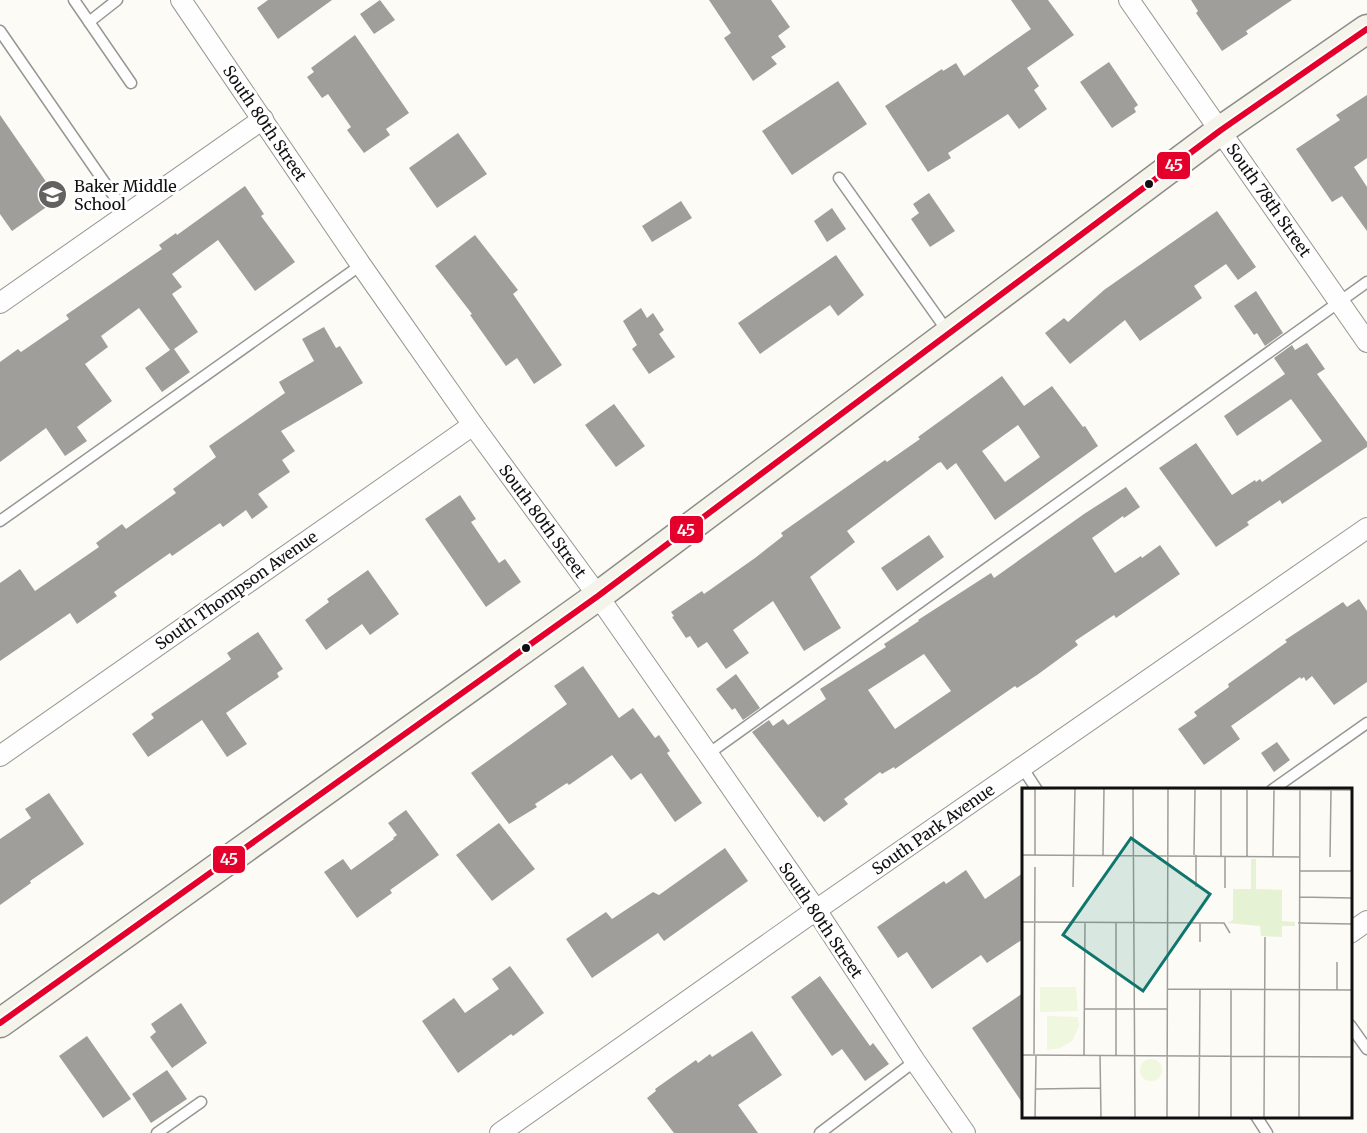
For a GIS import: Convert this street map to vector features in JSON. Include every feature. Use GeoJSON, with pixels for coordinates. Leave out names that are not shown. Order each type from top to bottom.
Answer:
{"type":"FeatureCollection","features":[{"type":"Feature","properties":{"kind":"main road"},"geometry":{"type":"LineString","coordinates":[[0,1023],[598,596],[1221,130],[1367,29]]}},
{"type":"Feature","properties":{"kind":"street","name":"South 80th Street"},"geometry":{"type":"LineString","coordinates":[[181,0],[472,425],[598,596],[816,910],[965,1133]]}},
{"type":"Feature","properties":{"kind":"street","name":"South 78th Street"},"geometry":{"type":"LineString","coordinates":[[1130,0],[1367,342]]}},
{"type":"Feature","properties":{"kind":"street"},"geometry":{"type":"LineString","coordinates":[[0,303],[263,119]]}},
{"type":"Feature","properties":{"kind":"street","name":"South Thompson Avenue"},"geometry":{"type":"LineString","coordinates":[[0,756],[472,425]]}},
{"type":"Feature","properties":{"kind":"street","name":"South Park Avenue"},"geometry":{"type":"LineString","coordinates":[[500,1133],[816,910],[1367,528]]}},
{"type":"Feature","properties":{"kind":"street"},"geometry":{"type":"LineString","coordinates":[[1352,932],[1367,921]]}},
{"type":"Feature","properties":{"kind":"lane"},"geometry":{"type":"LineString","coordinates":[[74,0],[131,83]]}},
{"type":"Feature","properties":{"kind":"lane"},"geometry":{"type":"LineString","coordinates":[[89,22],[117,0]]}},
{"type":"Feature","properties":{"kind":"lane"},"geometry":{"type":"LineString","coordinates":[[0,31],[127,215]]}},
{"type":"Feature","properties":{"kind":"lane"},"geometry":{"type":"LineString","coordinates":[[839,178],[949,333]]}},
{"type":"Feature","properties":{"kind":"lane"},"geometry":{"type":"LineString","coordinates":[[0,521],[361,265]]}},
{"type":"Feature","properties":{"kind":"lane"},"geometry":{"type":"LineString","coordinates":[[708,754],[1367,282]]}},
{"type":"Feature","properties":{"kind":"lane"},"geometry":{"type":"LineString","coordinates":[[1273,788],[1367,723]]}},
{"type":"Feature","properties":{"kind":"lane"},"geometry":{"type":"LineString","coordinates":[[1022,767],[1035,788]]}},
{"type":"Feature","properties":{"kind":"lane"},"geometry":{"type":"LineString","coordinates":[[1352,1028],[1367,1049]]}},
{"type":"Feature","properties":{"kind":"lane"},"geometry":{"type":"LineString","coordinates":[[820,1133],[915,1061]]}},
{"type":"Feature","properties":{"kind":"lane"},"geometry":{"type":"LineString","coordinates":[[157,1133],[201,1102]]}},
{"type":"Feature","properties":{"kind":"lane"},"geometry":{"type":"LineString","coordinates":[[1257,1118],[1268,1133]]}},
{"type":"Feature","properties":{"kind":"building"},"geometry":{"type":"Polygon","coordinates":[[[268,0],[332,0],[278,39],[257,8],[268,0]]]}},
{"type":"Feature","properties":{"kind":"building"},"geometry":{"type":"Polygon","coordinates":[[[380,0],[395,20],[374,34],[360,14],[380,0]]]}},
{"type":"Feature","properties":{"kind":"building"},"geometry":{"type":"Polygon","coordinates":[[[709,0],[771,0],[790,27],[778,36],[786,47],[771,57],[777,64],[753,81],[724,38],[731,33],[709,0]]]}},
{"type":"Feature","properties":{"kind":"building"},"geometry":{"type":"Polygon","coordinates":[[[1011,0],[1048,0],[1074,35],[1027,68],[1039,86],[1034,90],[1047,109],[1019,129],[1008,114],[948,153],[951,158],[928,172],[885,106],[942,69],[943,71],[956,63],[964,76],[1031,29],[1011,0]]]}},
{"type":"Feature","properties":{"kind":"building"},"geometry":{"type":"Polygon","coordinates":[[[1191,0],[1292,0],[1246,31],[1248,34],[1222,51],[1196,13],[1198,11],[1191,0]]]}},
{"type":"Feature","properties":{"kind":"building"},"geometry":{"type":"Polygon","coordinates":[[[355,35],[409,113],[386,129],[390,135],[364,153],[347,130],[351,127],[328,94],[322,98],[307,77],[314,72],[311,68],[355,35]]]}},
{"type":"Feature","properties":{"kind":"building"},"geometry":{"type":"Polygon","coordinates":[[[1109,62],[1138,105],[1134,108],[1136,112],[1112,128],[1080,82],[1109,62]]]}},
{"type":"Feature","properties":{"kind":"building"},"geometry":{"type":"Polygon","coordinates":[[[838,81],[867,124],[792,175],[762,131],[838,81]]]}},
{"type":"Feature","properties":{"kind":"building"},"geometry":{"type":"Polygon","coordinates":[[[1367,95],[1367,158],[1354,167],[1367,187],[1367,231],[1342,196],[1332,202],[1296,149],[1340,120],[1336,115],[1367,95]]]}},
{"type":"Feature","properties":{"kind":"building"},"geometry":{"type":"Polygon","coordinates":[[[0,115],[58,199],[12,231],[0,214],[0,115]]]}},
{"type":"Feature","properties":{"kind":"building"},"geometry":{"type":"Polygon","coordinates":[[[458,133],[487,174],[437,208],[409,168],[458,133]]]}},
{"type":"Feature","properties":{"kind":"building"},"geometry":{"type":"Polygon","coordinates":[[[245,186],[264,214],[261,216],[295,262],[255,291],[218,240],[172,274],[182,287],[172,294],[198,332],[174,349],[190,372],[162,392],[145,368],[170,350],[139,308],[101,336],[108,347],[85,364],[112,401],[77,427],[87,441],[65,456],[46,428],[0,462],[0,362],[18,349],[21,352],[69,319],[66,315],[162,249],[159,245],[176,233],[177,235],[245,186]]]}},
{"type":"Feature","properties":{"kind":"building"},"geometry":{"type":"Polygon","coordinates":[[[929,193],[955,231],[930,247],[911,219],[919,213],[913,204],[929,193]]]}},
{"type":"Feature","properties":{"kind":"building"},"geometry":{"type":"Polygon","coordinates":[[[681,201],[692,218],[652,242],[642,226],[681,201]]]}},
{"type":"Feature","properties":{"kind":"building"},"geometry":{"type":"Polygon","coordinates":[[[832,208],[846,229],[827,242],[814,221],[832,208]]]}},
{"type":"Feature","properties":{"kind":"building"},"geometry":{"type":"Polygon","coordinates":[[[1217,211],[1256,267],[1238,280],[1226,264],[1194,286],[1202,298],[1140,341],[1125,320],[1070,364],[1045,333],[1064,318],[1068,322],[1104,290],[1217,211]]]}},
{"type":"Feature","properties":{"kind":"building"},"geometry":{"type":"Polygon","coordinates":[[[475,235],[518,290],[513,294],[562,365],[534,384],[517,358],[506,366],[470,315],[472,314],[435,266],[475,235]]]}},
{"type":"Feature","properties":{"kind":"building"},"geometry":{"type":"Polygon","coordinates":[[[836,255],[864,295],[838,316],[830,305],[760,354],[738,323],[836,255]]]}},
{"type":"Feature","properties":{"kind":"building"},"geometry":{"type":"Polygon","coordinates":[[[1256,291],[1283,333],[1265,346],[1257,333],[1254,335],[1234,306],[1256,291]]]}},
{"type":"Feature","properties":{"kind":"building"},"geometry":{"type":"Polygon","coordinates":[[[641,308],[647,318],[653,313],[664,330],[659,334],[675,357],[649,374],[632,349],[637,345],[623,321],[641,308]]]}},
{"type":"Feature","properties":{"kind":"building"},"geometry":{"type":"Polygon","coordinates":[[[324,327],[336,348],[340,346],[363,383],[281,431],[295,451],[282,460],[290,472],[258,494],[268,507],[252,519],[246,510],[223,527],[220,523],[172,556],[170,553],[114,592],[117,596],[77,624],[70,613],[0,661],[0,583],[20,569],[35,591],[99,547],[96,543],[122,524],[126,529],[176,493],[173,489],[216,457],[209,446],[285,393],[279,382],[314,361],[302,339],[324,327]]]}},
{"type":"Feature","properties":{"kind":"building"},"geometry":{"type":"Polygon","coordinates":[[[1307,343],[1325,369],[1317,374],[1367,442],[1367,447],[1282,504],[1280,500],[1247,522],[1249,525],[1216,547],[1159,468],[1196,443],[1232,495],[1255,480],[1256,482],[1260,479],[1262,482],[1322,441],[1291,399],[1237,436],[1224,416],[1285,374],[1274,358],[1292,345],[1295,350],[1307,343]]]}},
{"type":"Feature","properties":{"kind":"building"},"geometry":{"type":"Polygon","coordinates":[[[1002,376],[1024,406],[1052,386],[1083,427],[1085,426],[1098,446],[995,520],[956,463],[947,470],[941,462],[938,463],[847,531],[855,542],[810,577],[841,628],[804,651],[773,601],[733,630],[749,653],[726,669],[707,642],[698,648],[690,636],[686,638],[671,612],[702,591],[704,594],[755,558],[783,536],[781,533],[885,460],[887,462],[920,439],[918,437],[1002,376]],[[1018,425],[982,451],[1005,482],[1040,457],[1018,425]]]}},
{"type":"Feature","properties":{"kind":"building"},"geometry":{"type":"Polygon","coordinates":[[[614,404],[645,446],[616,467],[585,425],[614,404]]]}},
{"type":"Feature","properties":{"kind":"building"},"geometry":{"type":"Polygon","coordinates":[[[1126,487],[1140,507],[1092,538],[1115,573],[1160,545],[1180,574],[1116,618],[1114,615],[1075,641],[1078,645],[1037,675],[1017,688],[1015,686],[895,769],[894,767],[882,774],[880,772],[844,799],[848,804],[824,822],[819,816],[818,818],[752,732],[769,720],[773,726],[783,719],[788,725],[826,699],[820,689],[886,647],[884,644],[918,620],[991,573],[994,578],[1126,487]],[[924,654],[868,690],[895,729],[951,691],[924,654]]]}},
{"type":"Feature","properties":{"kind":"building"},"geometry":{"type":"Polygon","coordinates":[[[460,495],[476,519],[471,522],[499,563],[505,559],[521,582],[486,607],[425,519],[460,495]]]}},
{"type":"Feature","properties":{"kind":"building"},"geometry":{"type":"Polygon","coordinates":[[[929,535],[944,557],[897,591],[881,568],[929,535]]]}},
{"type":"Feature","properties":{"kind":"building"},"geometry":{"type":"Polygon","coordinates":[[[368,570],[399,614],[370,635],[362,624],[326,650],[305,620],[329,602],[327,599],[368,570]]]}},
{"type":"Feature","properties":{"kind":"building"},"geometry":{"type":"Polygon","coordinates":[[[1359,599],[1367,611],[1367,682],[1334,705],[1312,676],[1306,681],[1304,677],[1301,679],[1300,677],[1231,726],[1240,739],[1204,765],[1178,729],[1197,716],[1194,712],[1229,687],[1228,684],[1287,642],[1285,640],[1343,602],[1347,607],[1359,599]]]}},
{"type":"Feature","properties":{"kind":"building"},"geometry":{"type":"Polygon","coordinates":[[[258,632],[283,669],[277,673],[279,677],[226,713],[247,744],[227,757],[202,720],[148,757],[132,734],[154,718],[151,714],[231,659],[227,653],[258,632]]]}},
{"type":"Feature","properties":{"kind":"building"},"geometry":{"type":"Polygon","coordinates":[[[583,666],[619,718],[633,708],[655,738],[659,735],[670,751],[667,753],[702,803],[675,822],[641,773],[631,780],[612,755],[569,785],[567,783],[535,804],[537,807],[509,824],[471,773],[567,704],[554,686],[583,666]]]}},
{"type":"Feature","properties":{"kind":"building"},"geometry":{"type":"Polygon","coordinates":[[[736,674],[760,708],[743,720],[735,708],[732,710],[716,689],[736,674]]]}},
{"type":"Feature","properties":{"kind":"building"},"geometry":{"type":"Polygon","coordinates":[[[1277,742],[1290,760],[1274,772],[1261,753],[1277,742]]]}},
{"type":"Feature","properties":{"kind":"building"},"geometry":{"type":"Polygon","coordinates":[[[49,793],[84,844],[0,905],[0,839],[31,818],[25,809],[49,793]]]}},
{"type":"Feature","properties":{"kind":"building"},"geometry":{"type":"Polygon","coordinates":[[[406,810],[439,855],[390,890],[392,893],[357,918],[324,872],[343,859],[351,870],[394,839],[397,835],[388,823],[406,810]]]}},
{"type":"Feature","properties":{"kind":"building"},"geometry":{"type":"Polygon","coordinates":[[[499,823],[535,869],[492,901],[456,855],[499,823]]]}},
{"type":"Feature","properties":{"kind":"building"},"geometry":{"type":"Polygon","coordinates":[[[725,848],[748,881],[664,941],[658,933],[592,978],[566,939],[606,912],[612,919],[653,892],[659,895],[725,848]]]}},
{"type":"Feature","properties":{"kind":"building"},"geometry":{"type":"Polygon","coordinates":[[[966,870],[985,899],[1022,874],[1022,940],[987,963],[981,955],[932,989],[907,952],[898,958],[877,927],[944,881],[946,884],[966,870]]]}},
{"type":"Feature","properties":{"kind":"building"},"geometry":{"type":"Polygon","coordinates":[[[510,966],[544,1013],[458,1073],[422,1021],[454,998],[465,1013],[499,989],[492,979],[510,966]]]}},
{"type":"Feature","properties":{"kind":"building"},"geometry":{"type":"Polygon","coordinates":[[[820,976],[870,1046],[873,1043],[889,1064],[865,1081],[842,1049],[832,1056],[791,997],[820,976]]]}},
{"type":"Feature","properties":{"kind":"building"},"geometry":{"type":"Polygon","coordinates":[[[1022,994],[1022,1103],[972,1028],[1022,994]]]}},
{"type":"Feature","properties":{"kind":"building"},"geometry":{"type":"Polygon","coordinates":[[[181,1003],[207,1043],[172,1068],[150,1037],[156,1032],[151,1024],[181,1003]]]}},
{"type":"Feature","properties":{"kind":"building"},"geometry":{"type":"Polygon","coordinates":[[[752,1031],[782,1075],[738,1105],[758,1133],[674,1133],[647,1098],[656,1091],[655,1089],[696,1060],[698,1063],[710,1054],[712,1057],[752,1031]]]}},
{"type":"Feature","properties":{"kind":"building"},"geometry":{"type":"Polygon","coordinates":[[[87,1036],[131,1099],[103,1118],[59,1056],[87,1036]]]}},
{"type":"Feature","properties":{"kind":"building"},"geometry":{"type":"Polygon","coordinates":[[[167,1070],[187,1099],[151,1123],[132,1094],[167,1070]]]}},
{"type":"Feature","properties":{"kind":"transit line","name":"45"},"geometry":{"type":"LineString","coordinates":[[0,1023],[598,596],[1221,130],[1367,29]]}},
{"type":"Feature","properties":{"kind":"place","name":"Baker Middle School"},"geometry":{"type":"Point","coordinates":[53,195]}}]}
